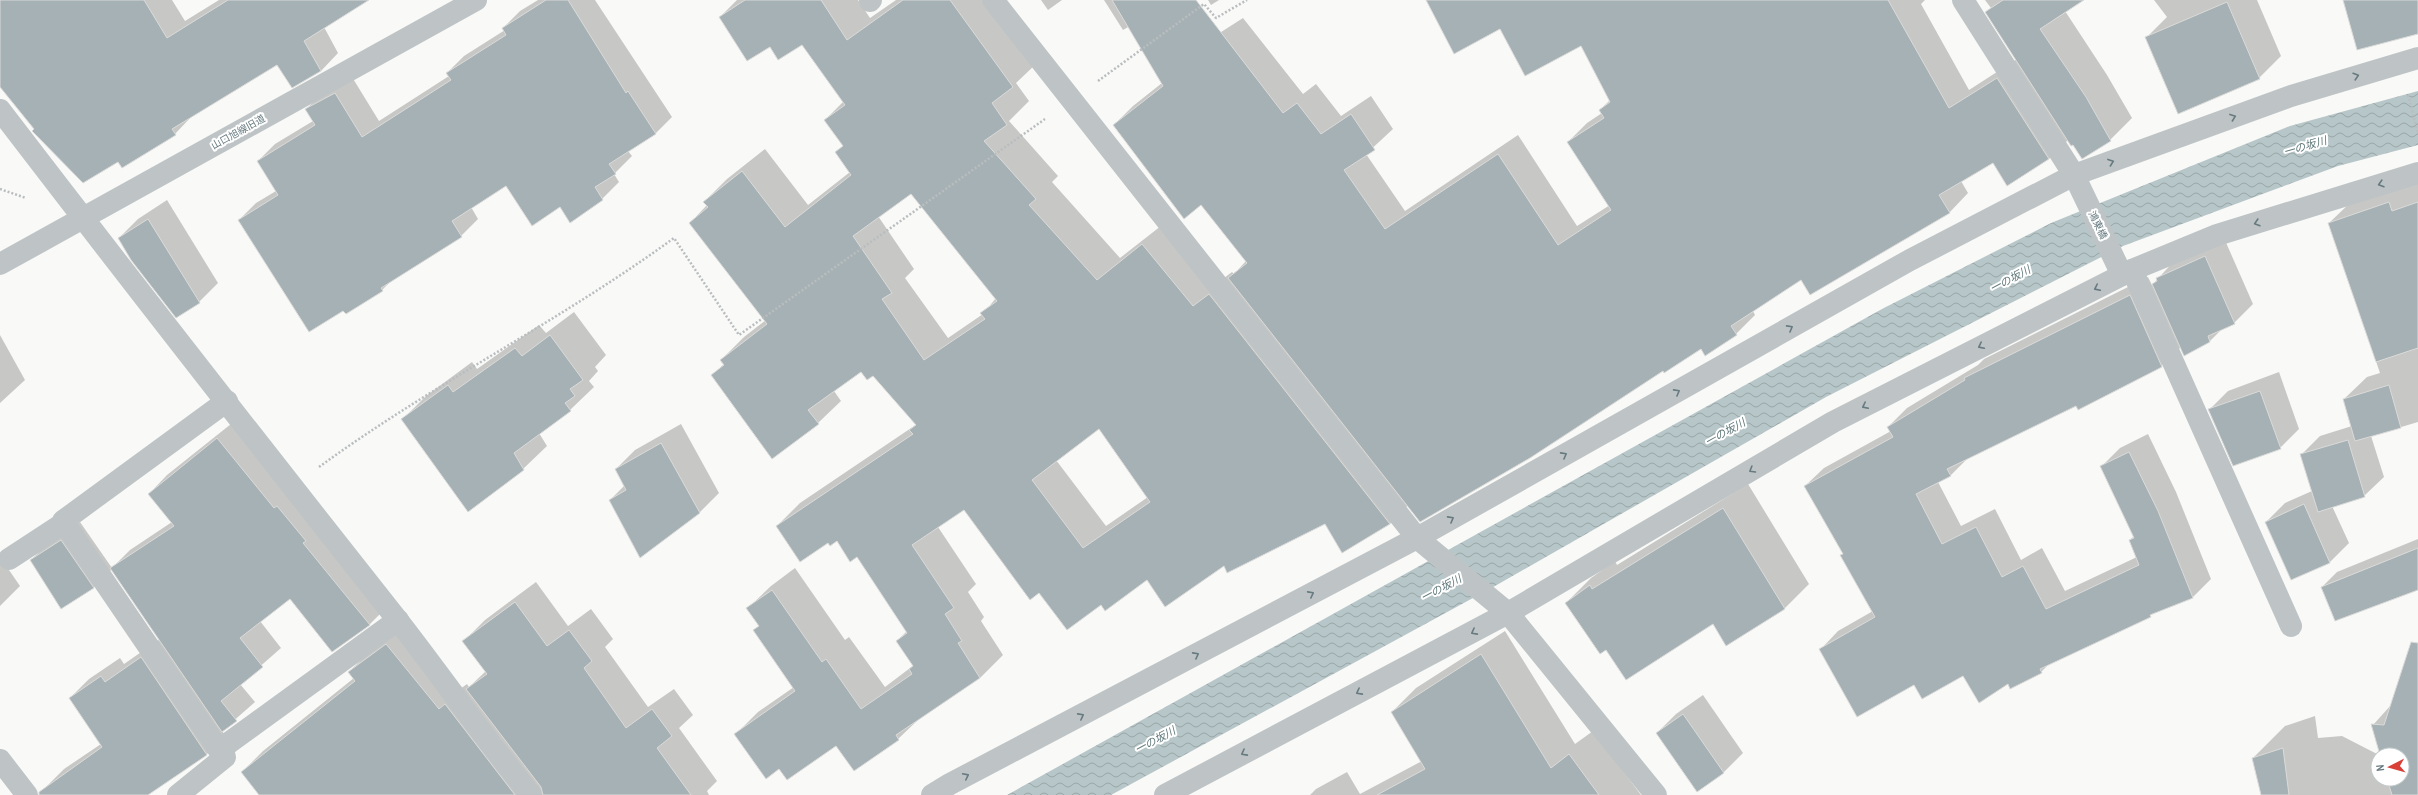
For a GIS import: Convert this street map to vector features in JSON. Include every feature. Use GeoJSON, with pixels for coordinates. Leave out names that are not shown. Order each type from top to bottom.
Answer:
{"type":"FeatureCollection","features":[{"type":"Feature","properties":{"kind":"street","name":"山口旭線旧道"},"geometry":{"type":"LineString","coordinates":[[0,264],[476,0]]}},
{"type":"Feature","properties":{"kind":"street"},"geometry":{"type":"LineString","coordinates":[[993,0],[1424,545],[1508,613],[1656,795]]}},
{"type":"Feature","properties":{"kind":"street","name":"鴻東橋"},"geometry":{"type":"LineString","coordinates":[[1963,0],[2078,182],[2123,269],[2291,626]]}},
{"type":"Feature","properties":{"kind":"street"},"geometry":{"type":"LineString","coordinates":[[932,795],[950,784],[1424,545],[1910,260],[2078,182],[2291,96],[2409,60]]}},
{"type":"Feature","properties":{"kind":"street"},"geometry":{"type":"LineString","coordinates":[[0,110],[227,401],[291,487],[398,620],[493,749],[531,795]]}},
{"type":"Feature","properties":{"kind":"street"},"geometry":{"type":"LineString","coordinates":[[1165,795],[1508,613],[1833,422],[2123,269],[2218,235],[2418,173]]}},
{"type":"Feature","properties":{"kind":"street"},"geometry":{"type":"LineString","coordinates":[[9,559],[64,523],[63,521],[227,401]]}},
{"type":"Feature","properties":{"kind":"street"},"geometry":{"type":"LineString","coordinates":[[64,523],[224,757],[178,795]]}},
{"type":"Feature","properties":{"kind":"street"},"geometry":{"type":"LineString","coordinates":[[219,750],[398,620]]}},
{"type":"Feature","properties":{"kind":"street"},"geometry":{"type":"LineString","coordinates":[[0,760],[27,795]]}},
{"type":"Feature","properties":{"kind":"path"},"geometry":{"type":"LineString","coordinates":[[291,487],[376,426],[624,274],[674,238],[738,335],[1072,100],[1204,4],[1216,18],[1247,0]]}},
{"type":"Feature","properties":{"kind":"path"},"geometry":{"type":"LineString","coordinates":[[2409,60],[2418,133]]}},
{"type":"Feature","properties":{"kind":"water","name":"一の坂川"},"geometry":{"type":"Polygon","coordinates":[[[2418,91],[2418,145],[2338,166],[2123,246],[1826,397],[1495,586],[1111,795],[1007,795],[1882,309],[2051,223],[2290,126],[2418,91]]]}},
{"type":"Feature","properties":{"kind":"building"},"geometry":{"type":"Polygon","coordinates":[[[0,0],[144,0],[167,38],[228,0],[369,0],[304,41],[321,71],[292,88],[277,65],[172,129],[176,135],[122,168],[118,162],[83,183],[32,131],[34,129],[0,87],[0,0]]]}},
{"type":"Feature","properties":{"kind":"building"},"geometry":{"type":"Polygon","coordinates":[[[546,0],[568,0],[626,93],[628,91],[656,134],[609,164],[616,174],[595,187],[603,200],[570,223],[560,207],[532,226],[506,186],[452,221],[462,237],[381,288],[383,291],[346,314],[343,311],[309,332],[238,220],[278,195],[257,161],[315,125],[305,109],[335,93],[362,137],[451,80],[446,73],[506,35],[502,28],[546,0]]]}},
{"type":"Feature","properties":{"kind":"building"},"geometry":{"type":"Polygon","coordinates":[[[745,0],[821,0],[847,40],[903,0],[950,0],[1013,87],[992,103],[1007,125],[984,141],[1036,199],[1029,205],[1097,280],[1142,244],[1193,306],[1209,294],[1390,524],[1342,553],[1325,524],[1227,573],[1224,566],[1165,607],[1147,580],[1105,611],[1101,605],[1067,630],[1039,593],[1030,600],[964,510],[912,545],[954,608],[945,614],[962,641],[958,643],[980,678],[896,735],[899,740],[854,771],[836,746],[787,780],[779,769],[766,779],[734,734],[795,691],[753,630],[759,626],[746,608],[772,590],[822,662],[826,659],[861,709],[912,674],[909,669],[913,666],[896,641],[907,633],[857,557],[850,562],[837,541],[830,546],[828,543],[800,562],[776,526],[913,434],[909,430],[916,425],[873,376],[867,380],[861,372],[808,410],[819,424],[772,459],[711,375],[724,365],[720,360],[767,324],[689,223],[708,207],[703,202],[742,171],[785,227],[851,175],[835,152],[843,146],[824,120],[845,105],[802,45],[778,60],[770,47],[747,61],[719,17],[745,0]],[[911,194],[853,236],[892,293],[882,299],[924,360],[985,319],[980,313],[997,301],[911,194]],[[1099,429],[1032,480],[1083,548],[1150,502],[1099,429]]]}},
{"type":"Feature","properties":{"kind":"building"},"geometry":{"type":"Polygon","coordinates":[[[1112,0],[1196,0],[1283,113],[1297,103],[1321,134],[1351,114],[1375,150],[1344,170],[1385,229],[1498,154],[1558,245],[1611,210],[1567,142],[1604,118],[1599,110],[1610,102],[1581,46],[1525,76],[1500,29],[1454,54],[1426,0],[1888,0],[1949,108],[1997,78],[2049,159],[2007,186],[1993,163],[1939,195],[1950,213],[1810,295],[1801,280],[1731,326],[1737,335],[1705,356],[1701,349],[1664,373],[1663,371],[1530,458],[1420,522],[1228,278],[1247,263],[1201,205],[1184,219],[1113,125],[1163,86],[1112,0]]]}},
{"type":"Feature","properties":{"kind":"building"},"geometry":{"type":"Polygon","coordinates":[[[2003,0],[2084,0],[2040,29],[2086,97],[2111,141],[2082,159],[2073,145],[2071,146],[1985,12],[2003,0]]]}},
{"type":"Feature","properties":{"kind":"building"},"geometry":{"type":"Polygon","coordinates":[[[2343,0],[2418,0],[2418,34],[2357,50],[2343,0]]]}},
{"type":"Feature","properties":{"kind":"building"},"geometry":{"type":"Polygon","coordinates":[[[2227,2],[2260,79],[2178,114],[2145,37],[2227,2]]]}},
{"type":"Feature","properties":{"kind":"building"},"geometry":{"type":"Polygon","coordinates":[[[2389,202],[2392,211],[2418,202],[2418,348],[2376,362],[2328,223],[2389,202]]]}},
{"type":"Feature","properties":{"kind":"building"},"geometry":{"type":"Polygon","coordinates":[[[148,219],[200,303],[176,318],[131,260],[118,238],[148,219]]]}},
{"type":"Feature","properties":{"kind":"building"},"geometry":{"type":"Polygon","coordinates":[[[2205,256],[2235,324],[2208,336],[2210,342],[2184,356],[2152,284],[2157,281],[2156,278],[2205,256]]]}},
{"type":"Feature","properties":{"kind":"building"},"geometry":{"type":"Polygon","coordinates":[[[2130,295],[2162,367],[2078,410],[2076,406],[1947,469],[1951,476],[1916,494],[1942,544],[1976,527],[2002,577],[2023,566],[2046,609],[2139,565],[2129,540],[2134,538],[2100,466],[2129,452],[2158,511],[2193,598],[2150,615],[2151,617],[2040,669],[2042,673],[2010,689],[2008,684],[1979,703],[1963,676],[1922,699],[1914,685],[1857,717],[1819,649],[1875,617],[1840,555],[1843,554],[1804,486],[1893,437],[1887,427],[1965,380],[1964,378],[2130,295]]]}},
{"type":"Feature","properties":{"kind":"building"},"geometry":{"type":"Polygon","coordinates":[[[550,335],[583,380],[570,389],[575,396],[565,403],[571,411],[514,453],[524,470],[468,512],[401,419],[448,385],[453,392],[515,348],[522,356],[550,335]]]}},
{"type":"Feature","properties":{"kind":"building"},"geometry":{"type":"Polygon","coordinates":[[[2389,385],[2401,428],[2355,441],[2343,399],[2389,385]]]}},
{"type":"Feature","properties":{"kind":"building"},"geometry":{"type":"Polygon","coordinates":[[[2260,391],[2281,449],[2233,466],[2208,409],[2260,391]]]}},
{"type":"Feature","properties":{"kind":"building"},"geometry":{"type":"Polygon","coordinates":[[[217,438],[274,508],[277,506],[306,541],[303,543],[370,625],[332,652],[290,599],[240,638],[263,667],[221,701],[237,721],[222,732],[110,568],[174,526],[148,494],[217,438]]]}},
{"type":"Feature","properties":{"kind":"building"},"geometry":{"type":"Polygon","coordinates":[[[2348,440],[2365,497],[2318,512],[2300,454],[2348,440]]]}},
{"type":"Feature","properties":{"kind":"building"},"geometry":{"type":"Polygon","coordinates":[[[661,443],[700,513],[640,558],[609,500],[626,490],[615,469],[661,443]]]}},
{"type":"Feature","properties":{"kind":"building"},"geometry":{"type":"Polygon","coordinates":[[[2304,504],[2330,563],[2291,580],[2265,522],[2304,504]]]}},
{"type":"Feature","properties":{"kind":"building"},"geometry":{"type":"Polygon","coordinates":[[[1723,508],[1785,609],[1726,646],[1713,624],[1626,680],[1606,650],[1600,654],[1565,603],[1590,585],[1592,589],[1723,508]]]}},
{"type":"Feature","properties":{"kind":"building"},"geometry":{"type":"Polygon","coordinates":[[[61,540],[94,588],[61,609],[30,560],[61,540]]]}},
{"type":"Feature","properties":{"kind":"building"},"geometry":{"type":"Polygon","coordinates":[[[2418,548],[2418,590],[2335,621],[2321,587],[2418,548]]]}},
{"type":"Feature","properties":{"kind":"building"},"geometry":{"type":"Polygon","coordinates":[[[515,602],[547,646],[569,630],[592,661],[584,668],[626,728],[652,709],[672,736],[657,748],[691,795],[543,795],[541,787],[466,689],[487,674],[462,641],[515,602]]]}},
{"type":"Feature","properties":{"kind":"building"},"geometry":{"type":"Polygon","coordinates":[[[2411,642],[2418,643],[2418,795],[2392,795],[2390,787],[2410,787],[2410,747],[2378,747],[2371,724],[2384,725],[2411,642]]]}},
{"type":"Feature","properties":{"kind":"building"},"geometry":{"type":"Polygon","coordinates":[[[386,644],[439,709],[445,704],[515,795],[259,795],[241,772],[355,681],[348,672],[386,644]]]}},
{"type":"Feature","properties":{"kind":"building"},"geometry":{"type":"Polygon","coordinates":[[[1481,654],[1551,768],[1569,754],[1599,795],[1377,795],[1425,769],[1391,712],[1481,654]]]}},
{"type":"Feature","properties":{"kind":"building"},"geometry":{"type":"Polygon","coordinates":[[[141,657],[207,755],[148,795],[39,795],[39,792],[102,747],[69,698],[101,676],[105,682],[141,657]]]}},
{"type":"Feature","properties":{"kind":"building"},"geometry":{"type":"Polygon","coordinates":[[[1683,714],[1724,773],[1697,792],[1656,733],[1683,714]]]}},
{"type":"Feature","properties":{"kind":"building"},"geometry":{"type":"Polygon","coordinates":[[[2283,748],[2289,795],[2261,795],[2252,758],[2283,748]]]}}]}
